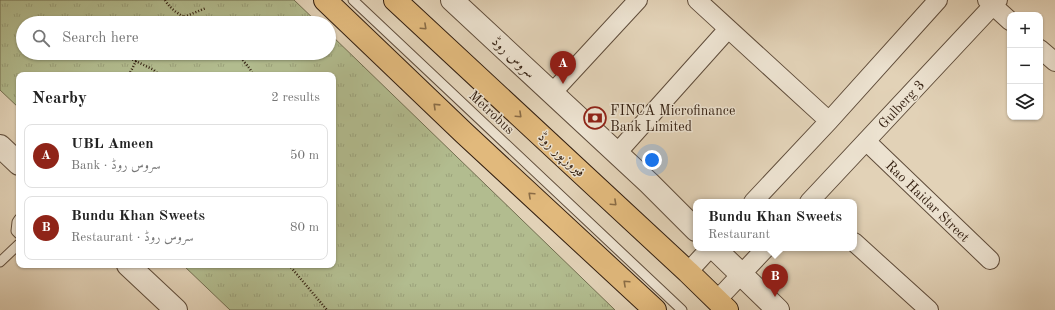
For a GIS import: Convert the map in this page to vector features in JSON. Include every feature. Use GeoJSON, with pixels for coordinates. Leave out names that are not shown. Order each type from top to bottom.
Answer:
{"type":"FeatureCollection","features":[{"type":"Feature","properties":{"kind":"main road"},"geometry":{"type":"LineString","coordinates":[[325,0],[464,133],[655,310]]}},
{"type":"Feature","properties":{"kind":"main road","name":"فیروزپور روڈ"},"geometry":{"type":"LineString","coordinates":[[395,0],[722,305]]}},
{"type":"Feature","properties":{"kind":"street","name":"سروس روڈ"},"geometry":{"type":"LineString","coordinates":[[452,0],[649,183],[693,227]]}},
{"type":"Feature","properties":{"kind":"street"},"geometry":{"type":"LineString","coordinates":[[552,93],[638,0]]}},
{"type":"Feature","properties":{"kind":"street"},"geometry":{"type":"LineString","coordinates":[[697,0],[829,121]]}},
{"type":"Feature","properties":{"kind":"street"},"geometry":{"type":"LineString","coordinates":[[756,199],[829,121],[938,0]]}},
{"type":"Feature","properties":{"kind":"street","name":"Gulberg 3"},"geometry":{"type":"LineString","coordinates":[[812,199],[993,2],[1007,18]]}},
{"type":"Feature","properties":{"kind":"street"},"geometry":{"type":"LineString","coordinates":[[617,153],[728,29]]}},
{"type":"Feature","properties":{"kind":"street"},"geometry":{"type":"LineString","coordinates":[[1043,52],[1055,62]]}},
{"type":"Feature","properties":{"kind":"street","name":"Rao Haidar Street"},"geometry":{"type":"LineString","coordinates":[[866,141],[990,260]]}},
{"type":"Feature","properties":{"kind":"street"},"geometry":{"type":"LineString","coordinates":[[0,146],[16,161]]}},
{"type":"Feature","properties":{"kind":"street"},"geometry":{"type":"LineString","coordinates":[[857,245],[929,310]]}},
{"type":"Feature","properties":{"kind":"street"},"geometry":{"type":"LineString","coordinates":[[688,272],[707,251]]}},
{"type":"Feature","properties":{"kind":"street"},"geometry":{"type":"LineString","coordinates":[[717,251],[778,310]]}},
{"type":"Feature","properties":{"kind":"street"},"geometry":{"type":"LineString","coordinates":[[722,305],[742,274],[763,251]]}},
{"type":"Feature","properties":{"kind":"street"},"geometry":{"type":"LineString","coordinates":[[131,268],[176,310]]}},
{"type":"Feature","properties":{"kind":"lane","name":"Metrobus"},"geometry":{"type":"LineString","coordinates":[[353,0],[682,310]]}},
{"type":"Feature","properties":{"kind":"lane"},"geometry":{"type":"LineString","coordinates":[[0,262],[16,247]]}},
{"type":"Feature","properties":{"kind":"path"},"geometry":{"type":"LineString","coordinates":[[165,0],[174,12],[182,16]]}},
{"type":"Feature","properties":{"kind":"path"},"geometry":{"type":"LineString","coordinates":[[186,16],[206,8]]}},
{"type":"Feature","properties":{"kind":"path"},"geometry":{"type":"LineString","coordinates":[[242,60],[251,72]]}},
{"type":"Feature","properties":{"kind":"path"},"geometry":{"type":"LineString","coordinates":[[130,72],[136,61],[156,72]]}},
{"type":"Feature","properties":{"kind":"path"},"geometry":{"type":"LineString","coordinates":[[291,268],[326,310]]}},
{"type":"Feature","properties":{"kind":"green space"},"geometry":{"type":"Polygon","coordinates":[[[0,0],[294,0],[311,16],[16,16],[16,60],[336,60],[336,40],[615,310],[230,310],[186,268],[336,268],[336,72],[16,72],[16,105],[0,90],[0,0]]]}},
{"type":"Feature","properties":{"kind":"place","name":"UBL Ameen"},"geometry":{"type":"Point","coordinates":[563,84]}},
{"type":"Feature","properties":{"kind":"place","name":"FINCA Microfinance Bank Limited"},"geometry":{"type":"Point","coordinates":[595,118]}},
{"type":"Feature","properties":{"kind":"place","name":"Bundu Khan Sweets"},"geometry":{"type":"Point","coordinates":[775,297]}}]}
